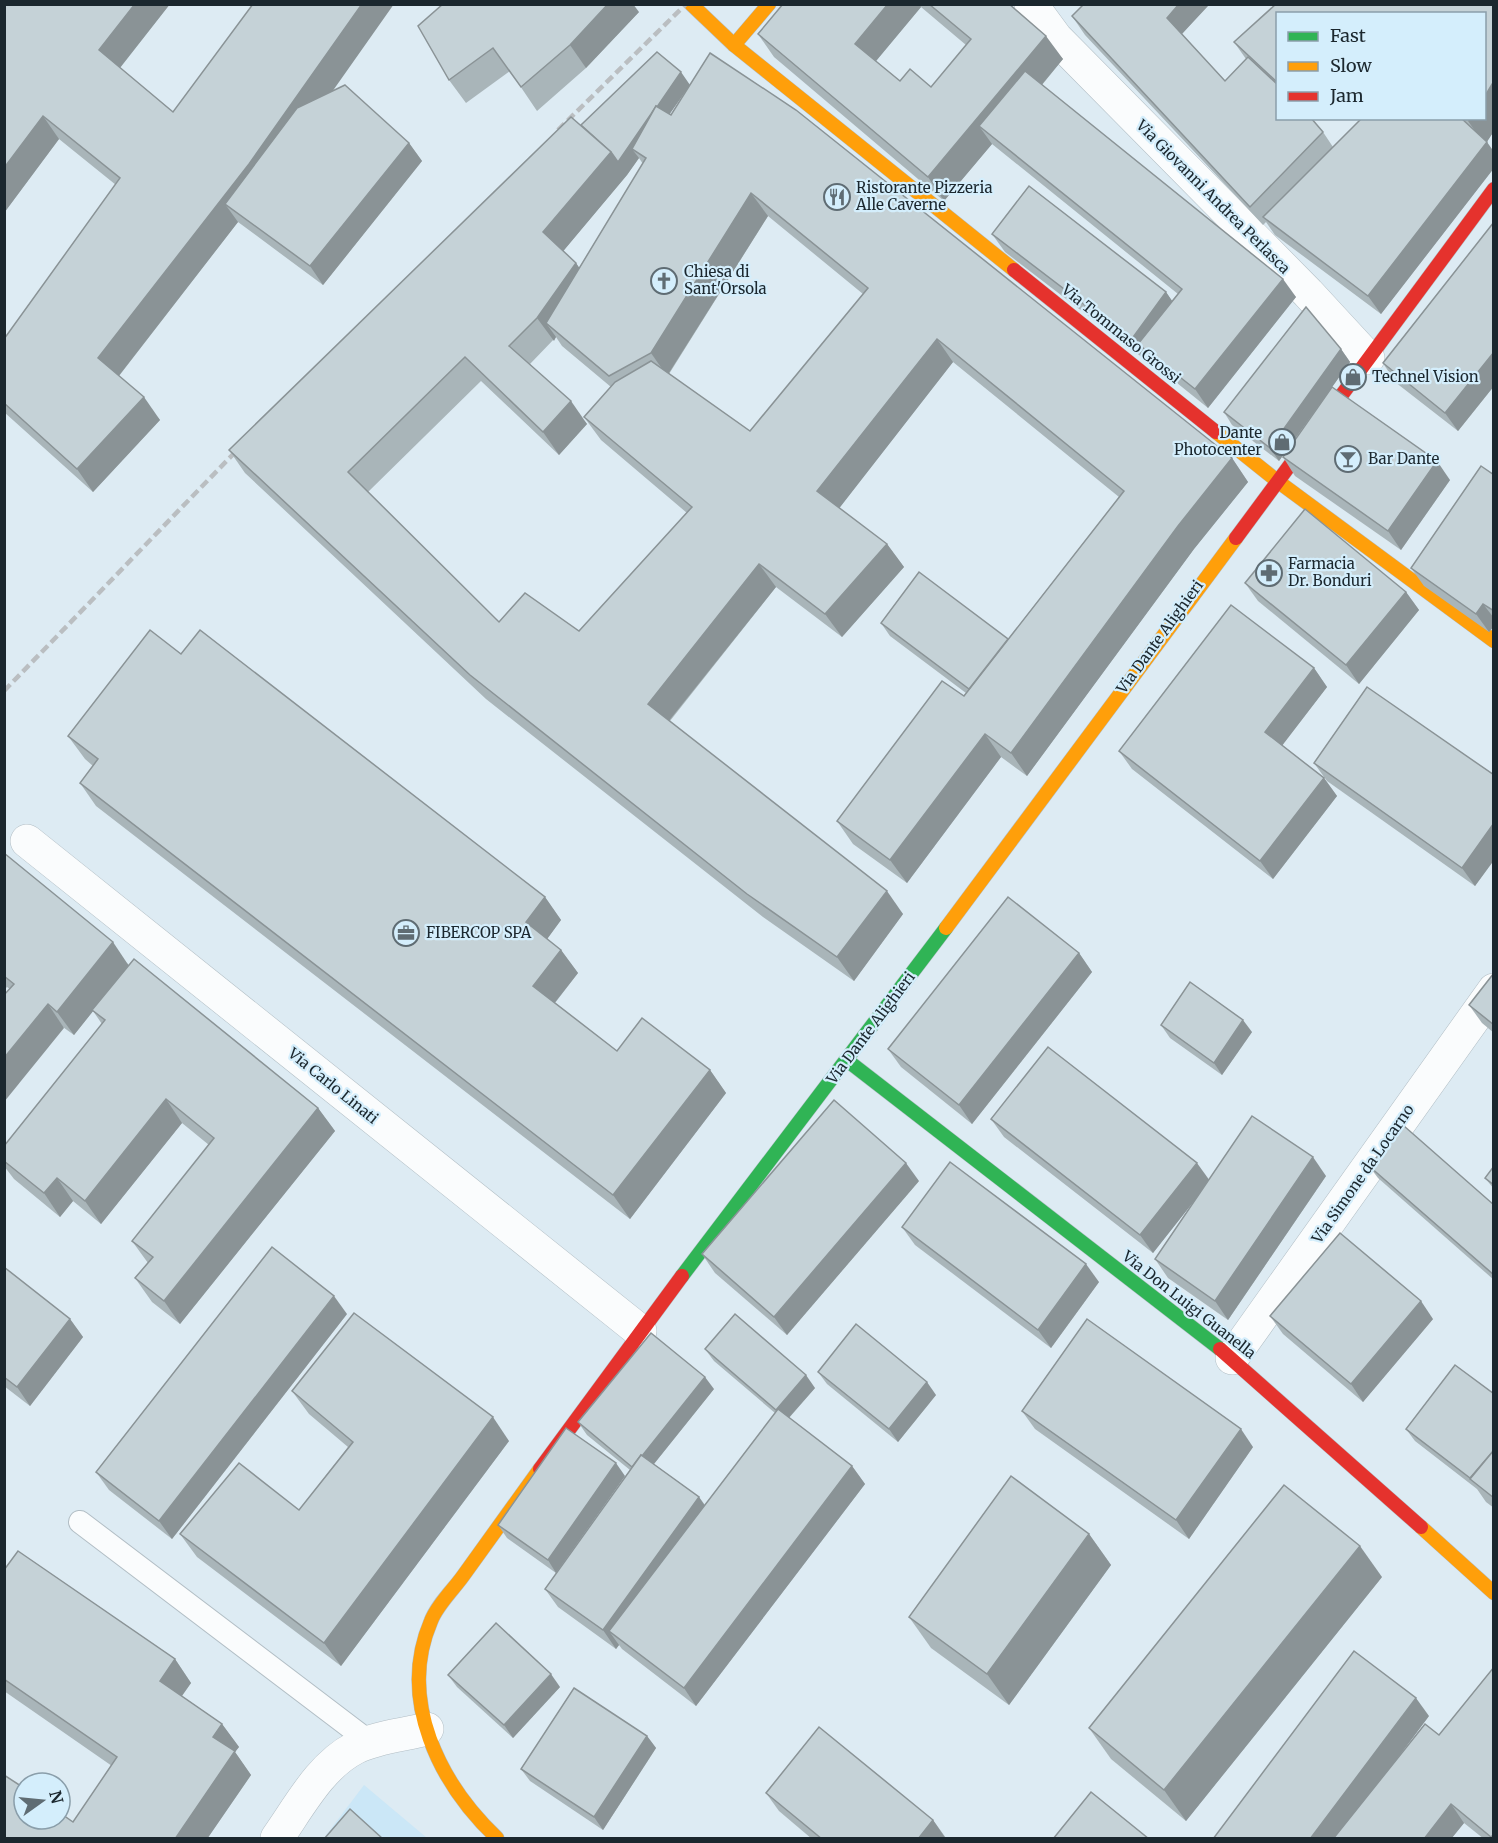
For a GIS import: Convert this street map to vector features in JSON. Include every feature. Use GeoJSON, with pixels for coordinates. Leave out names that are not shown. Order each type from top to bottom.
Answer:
{"type":"FeatureCollection","features":[{"type":"Feature","properties":{"kind":"main road","name":"Via Tommaso Grossi"},"geometry":{"type":"LineString","coordinates":[[691,4],[734,45],[1276,480],[1494,641]]}},
{"type":"Feature","properties":{"kind":"main road"},"geometry":{"type":"LineString","coordinates":[[734,45],[769,4]]}},
{"type":"Feature","properties":{"kind":"main road","name":"Via Dante Alighieri"},"geometry":{"type":"LineString","coordinates":[[497,1839],[464,1802],[447,1776],[427,1729],[419,1689],[421,1658],[431,1620],[640,1331],[848,1061],[1276,480],[1494,189]]}},
{"type":"Feature","properties":{"kind":"main road","name":"Via Don Luigi Guanella"},"geometry":{"type":"LineString","coordinates":[[848,1061],[1232,1358],[1494,1593]]}},
{"type":"Feature","properties":{"kind":"street","name":"Via Giovanni Andrea Perlasca"},"geometry":{"type":"LineString","coordinates":[[1031,4],[1056,38],[1308,293],[1368,358]]}},
{"type":"Feature","properties":{"kind":"street"},"geometry":{"type":"LineString","coordinates":[[1056,38],[1079,13]]}},
{"type":"Feature","properties":{"kind":"street","name":"Via Carlo Linati"},"geometry":{"type":"LineString","coordinates":[[27,841],[640,1331]]}},
{"type":"Feature","properties":{"kind":"street","name":"Via Simone da Locarno"},"geometry":{"type":"LineString","coordinates":[[1232,1358],[1494,990]]}},
{"type":"Feature","properties":{"kind":"street"},"geometry":{"type":"LineString","coordinates":[[277,1839],[321,1776],[336,1759],[357,1747],[427,1729]]}},
{"type":"Feature","properties":{"kind":"lane"},"geometry":{"type":"LineString","coordinates":[[80,1522],[371,1743]]}},
{"type":"Feature","properties":{"kind":"shaded area"},"geometry":{"type":"Polygon","coordinates":[[[364,1785],[427,1838],[324,1838],[364,1785]]]}},
{"type":"Feature","properties":{"kind":"building"},"geometry":{"type":"Polygon","coordinates":[[[4,4],[135,4],[99,50],[173,112],[253,4],[362,4],[249,164],[98,358],[144,397],[77,469],[4,403],[4,339],[120,178],[43,116],[4,168],[4,4]]]}},
{"type":"Feature","properties":{"kind":"building"},"geometry":{"type":"Polygon","coordinates":[[[443,4],[608,4],[570,45],[521,87],[493,48],[449,80],[418,26],[443,4]]]}},
{"type":"Feature","properties":{"kind":"building"},"geometry":{"type":"Polygon","coordinates":[[[783,4],[888,4],[855,44],[900,81],[910,69],[931,87],[971,39],[929,4],[1009,4],[1046,36],[928,177],[758,34],[783,4]]]}},
{"type":"Feature","properties":{"kind":"building"},"geometry":{"type":"Polygon","coordinates":[[[1084,4],[1179,4],[1167,18],[1225,81],[1248,57],[1276,83],[1276,120],[1313,120],[1323,132],[1250,207],[1072,16],[1084,4]]]}},
{"type":"Feature","properties":{"kind":"building"},"geometry":{"type":"Polygon","coordinates":[[[1276,4],[1494,4],[1494,81],[1486,94],[1486,12],[1276,12],[1276,81],[1234,42],[1276,4]]]}},
{"type":"Feature","properties":{"kind":"building"},"geometry":{"type":"Polygon","coordinates":[[[657,52],[681,72],[618,162],[611,152],[581,125],[657,52]]]}},
{"type":"Feature","properties":{"kind":"building"},"geometry":{"type":"Polygon","coordinates":[[[710,53],[796,110],[1232,458],[1178,526],[1011,753],[985,734],[890,860],[837,821],[942,681],[964,696],[1124,491],[937,339],[817,491],[887,544],[825,614],[759,564],[648,704],[887,891],[837,957],[747,894],[470,675],[229,450],[571,117],[611,152],[543,232],[576,263],[537,318],[509,346],[571,401],[543,432],[465,357],[348,472],[499,622],[525,593],[579,631],[692,507],[584,417],[615,382],[651,361],[750,431],[868,288],[751,193],[651,353],[609,376],[546,323],[646,158],[632,149],[656,106],[671,115],[710,53]]]}},
{"type":"Feature","properties":{"kind":"building"},"geometry":{"type":"Polygon","coordinates":[[[1025,71],[1283,279],[1195,389],[1138,344],[1182,289],[979,126],[1025,71]]]}},
{"type":"Feature","properties":{"kind":"building"},"geometry":{"type":"Polygon","coordinates":[[[345,85],[409,143],[310,266],[225,204],[297,108],[345,85]]]}},
{"type":"Feature","properties":{"kind":"building"},"geometry":{"type":"Polygon","coordinates":[[[1360,120],[1463,120],[1487,142],[1368,296],[1263,217],[1360,120]]]}},
{"type":"Feature","properties":{"kind":"building"},"geometry":{"type":"Polygon","coordinates":[[[1029,186],[1166,292],[1131,340],[992,234],[1029,186]]]}},
{"type":"Feature","properties":{"kind":"building"},"geometry":{"type":"Polygon","coordinates":[[[1494,222],[1494,352],[1445,413],[1383,363],[1494,222]]]}},
{"type":"Feature","properties":{"kind":"building"},"geometry":{"type":"Polygon","coordinates":[[[1306,307],[1341,349],[1270,448],[1224,412],[1306,307]]]}},
{"type":"Feature","properties":{"kind":"building"},"geometry":{"type":"Polygon","coordinates":[[[1332,387],[1437,461],[1388,531],[1283,457],[1332,387]]]}},
{"type":"Feature","properties":{"kind":"building"},"geometry":{"type":"Polygon","coordinates":[[[1481,466],[1494,475],[1494,611],[1483,604],[1476,614],[1411,568],[1481,466]]]}},
{"type":"Feature","properties":{"kind":"building"},"geometry":{"type":"Polygon","coordinates":[[[1305,509],[1406,592],[1346,665],[1245,583],[1305,509]]]}},
{"type":"Feature","properties":{"kind":"building"},"geometry":{"type":"Polygon","coordinates":[[[919,572],[1008,639],[969,689],[881,623],[919,572]]]}},
{"type":"Feature","properties":{"kind":"building"},"geometry":{"type":"Polygon","coordinates":[[[1231,605],[1314,668],[1265,732],[1324,778],[1260,861],[1119,751],[1231,605]]]}},
{"type":"Feature","properties":{"kind":"building","name":"FIBERCOP SPA"},"geometry":{"type":"Polygon","coordinates":[[[150,630],[181,654],[200,630],[545,897],[526,922],[561,950],[533,986],[617,1051],[642,1018],[710,1070],[613,1195],[80,783],[98,759],[68,736],[150,630]]]}},
{"type":"Feature","properties":{"kind":"building"},"geometry":{"type":"Polygon","coordinates":[[[1367,687],[1494,775],[1494,823],[1462,868],[1314,763],[1367,687]]]}},
{"type":"Feature","properties":{"kind":"building"},"geometry":{"type":"Polygon","coordinates":[[[4,853],[113,942],[57,1012],[48,1004],[4,1058],[4,995],[14,984],[4,976],[4,853]]]}},
{"type":"Feature","properties":{"kind":"building"},"geometry":{"type":"Polygon","coordinates":[[[1008,897],[1079,953],[959,1105],[888,1049],[1008,897]]]}},
{"type":"Feature","properties":{"kind":"building"},"geometry":{"type":"Polygon","coordinates":[[[134,959],[318,1108],[164,1301],[135,1278],[153,1257],[132,1241],[214,1138],[166,1099],[85,1201],[57,1178],[44,1193],[4,1161],[4,1146],[105,1020],[92,1010],[134,959]]]}},
{"type":"Feature","properties":{"kind":"building"},"geometry":{"type":"Polygon","coordinates":[[[1494,973],[1494,1025],[1469,1005],[1494,973]]]}},
{"type":"Feature","properties":{"kind":"building"},"geometry":{"type":"Polygon","coordinates":[[[1190,982],[1243,1020],[1214,1063],[1161,1025],[1190,982]]]}},
{"type":"Feature","properties":{"kind":"building"},"geometry":{"type":"Polygon","coordinates":[[[1048,1047],[1197,1163],[1140,1235],[991,1119],[1048,1047]]]}},
{"type":"Feature","properties":{"kind":"building"},"geometry":{"type":"Polygon","coordinates":[[[834,1100],[906,1163],[774,1317],[702,1254],[834,1100]]]}},
{"type":"Feature","properties":{"kind":"building"},"geometry":{"type":"Polygon","coordinates":[[[1252,1116],[1313,1157],[1215,1301],[1155,1259],[1252,1116]]]}},
{"type":"Feature","properties":{"kind":"building"},"geometry":{"type":"Polygon","coordinates":[[[1404,1126],[1494,1205],[1494,1275],[1369,1166],[1404,1126]]]}},
{"type":"Feature","properties":{"kind":"building"},"geometry":{"type":"Polygon","coordinates":[[[950,1162],[1086,1264],[1038,1330],[902,1227],[950,1162]]]}},
{"type":"Feature","properties":{"kind":"building"},"geometry":{"type":"Polygon","coordinates":[[[1494,1166],[1494,1185],[1485,1178],[1494,1166]]]}},
{"type":"Feature","properties":{"kind":"building"},"geometry":{"type":"Polygon","coordinates":[[[1340,1233],[1421,1301],[1351,1384],[1270,1316],[1340,1233]]]}},
{"type":"Feature","properties":{"kind":"building"},"geometry":{"type":"Polygon","coordinates":[[[272,1247],[334,1296],[159,1521],[96,1472],[272,1247]]]}},
{"type":"Feature","properties":{"kind":"building"},"geometry":{"type":"Polygon","coordinates":[[[4,1267],[70,1319],[17,1387],[4,1377],[4,1267]]]}},
{"type":"Feature","properties":{"kind":"building"},"geometry":{"type":"Polygon","coordinates":[[[354,1313],[493,1417],[324,1643],[180,1534],[239,1463],[299,1510],[353,1442],[292,1391],[354,1313]]]}},
{"type":"Feature","properties":{"kind":"building"},"geometry":{"type":"Polygon","coordinates":[[[735,1314],[806,1375],[776,1410],[705,1349],[735,1314]]]}},
{"type":"Feature","properties":{"kind":"building"},"geometry":{"type":"Polygon","coordinates":[[[1087,1319],[1241,1429],[1176,1520],[1022,1411],[1087,1319]]]}},
{"type":"Feature","properties":{"kind":"building"},"geometry":{"type":"Polygon","coordinates":[[[856,1324],[927,1382],[889,1429],[818,1372],[856,1324]]]}},
{"type":"Feature","properties":{"kind":"building"},"geometry":{"type":"Polygon","coordinates":[[[651,1333],[705,1377],[632,1467],[578,1422],[651,1333]]]}},
{"type":"Feature","properties":{"kind":"building"},"geometry":{"type":"Polygon","coordinates":[[[1455,1365],[1494,1394],[1494,1450],[1470,1478],[1406,1429],[1455,1365]]]}},
{"type":"Feature","properties":{"kind":"building"},"geometry":{"type":"Polygon","coordinates":[[[778,1409],[852,1466],[684,1688],[609,1631],[778,1409]]]}},
{"type":"Feature","properties":{"kind":"building"},"geometry":{"type":"Polygon","coordinates":[[[566,1428],[616,1463],[548,1560],[498,1525],[566,1428]]]}},
{"type":"Feature","properties":{"kind":"building"},"geometry":{"type":"Polygon","coordinates":[[[1494,1450],[1494,1498],[1470,1479],[1494,1450]]]}},
{"type":"Feature","properties":{"kind":"building"},"geometry":{"type":"Polygon","coordinates":[[[641,1455],[699,1497],[603,1630],[545,1589],[641,1455]]]}},
{"type":"Feature","properties":{"kind":"building"},"geometry":{"type":"Polygon","coordinates":[[[1011,1476],[1089,1534],[987,1674],[909,1617],[1011,1476]]]}},
{"type":"Feature","properties":{"kind":"building"},"geometry":{"type":"Polygon","coordinates":[[[1284,1485],[1360,1546],[1164,1790],[1089,1728],[1284,1485]]]}},
{"type":"Feature","properties":{"kind":"building"},"geometry":{"type":"Polygon","coordinates":[[[18,1551],[175,1659],[160,1681],[222,1724],[213,1737],[235,1751],[175,1839],[4,1839],[4,1775],[12,1780],[12,1831],[72,1831],[72,1821],[117,1757],[4,1679],[4,1570],[18,1551]]]}},
{"type":"Feature","properties":{"kind":"building"},"geometry":{"type":"Polygon","coordinates":[[[496,1623],[551,1674],[504,1725],[448,1675],[496,1623]]]}},
{"type":"Feature","properties":{"kind":"building"},"geometry":{"type":"Polygon","coordinates":[[[1354,1651],[1416,1698],[1310,1839],[1213,1839],[1354,1651]]]}},
{"type":"Feature","properties":{"kind":"building"},"geometry":{"type":"Polygon","coordinates":[[[1494,1667],[1494,1834],[1491,1837],[1451,1804],[1424,1839],[1333,1839],[1425,1724],[1439,1735],[1494,1667]]]}},
{"type":"Feature","properties":{"kind":"building"},"geometry":{"type":"Polygon","coordinates":[[[574,1688],[647,1736],[594,1817],[521,1769],[574,1688]]]}},
{"type":"Feature","properties":{"kind":"building"},"geometry":{"type":"Polygon","coordinates":[[[819,1727],[933,1820],[918,1839],[822,1839],[766,1793],[819,1727]]]}},
{"type":"Feature","properties":{"kind":"building"},"geometry":{"type":"Polygon","coordinates":[[[1091,1792],[1149,1839],[1053,1839],[1091,1792]]]}},
{"type":"Feature","properties":{"kind":"building"},"geometry":{"type":"Polygon","coordinates":[[[350,1809],[383,1839],[324,1839],[350,1809]]]}},
{"type":"Feature","properties":{"kind":"railway"},"geometry":{"type":"LineString","coordinates":[[558,130],[686,4]]}},
{"type":"Feature","properties":{"kind":"railway"},"geometry":{"type":"LineString","coordinates":[[4,691],[244,443]]}},
{"type":"Feature","properties":{"kind":"traffic: fast"},"geometry":{"type":"LineString","coordinates":[[682,1276],[946,928]]}},
{"type":"Feature","properties":{"kind":"traffic: fast"},"geometry":{"type":"LineString","coordinates":[[848,1061],[1220,1349]]}},
{"type":"Feature","properties":{"kind":"traffic: slow"},"geometry":{"type":"LineString","coordinates":[[691,4],[734,45],[1014,270]]}},
{"type":"Feature","properties":{"kind":"traffic: slow"},"geometry":{"type":"LineString","coordinates":[[734,45],[769,4]]}},
{"type":"Feature","properties":{"kind":"traffic: slow"},"geometry":{"type":"LineString","coordinates":[[1216,432],[1276,480],[1494,641]]}},
{"type":"Feature","properties":{"kind":"traffic: slow"},"geometry":{"type":"LineString","coordinates":[[946,928],[1236,538]]}},
{"type":"Feature","properties":{"kind":"traffic: slow"},"geometry":{"type":"LineString","coordinates":[[497,1838],[458,1792],[442,1766],[430,1739],[422,1710],[419,1681],[422,1651],[437,1609],[540,1469]]}},
{"type":"Feature","properties":{"kind":"traffic: slow"},"geometry":{"type":"LineString","coordinates":[[1421,1527],[1494,1593]]}},
{"type":"Feature","properties":{"kind":"traffic: jam"},"geometry":{"type":"LineString","coordinates":[[1236,538],[1494,189]]}},
{"type":"Feature","properties":{"kind":"traffic: jam"},"geometry":{"type":"LineString","coordinates":[[1014,270],[1216,432]]}},
{"type":"Feature","properties":{"kind":"traffic: jam"},"geometry":{"type":"LineString","coordinates":[[540,1469],[682,1276]]}},
{"type":"Feature","properties":{"kind":"traffic: jam"},"geometry":{"type":"LineString","coordinates":[[1220,1349],[1421,1527]]}},
{"type":"Feature","properties":{"kind":"place","name":"Ristorante Pizzeria Alle Caverne"},"geometry":{"type":"Point","coordinates":[837,197]}},
{"type":"Feature","properties":{"kind":"place","name":"Chiesa di Sant'Orsola"},"geometry":{"type":"Point","coordinates":[664,281]}},
{"type":"Feature","properties":{"kind":"place","name":"Technel Vision"},"geometry":{"type":"Point","coordinates":[1353,377]}},
{"type":"Feature","properties":{"kind":"place","name":"Dante Photocenter"},"geometry":{"type":"Point","coordinates":[1282,442]}},
{"type":"Feature","properties":{"kind":"place","name":"Bar Dante"},"geometry":{"type":"Point","coordinates":[1348,459]}},
{"type":"Feature","properties":{"kind":"place","name":"Farmacia Dr. Bonduri"},"geometry":{"type":"Point","coordinates":[1269,573]}},
{"type":"Feature","properties":{"kind":"place","name":"FIBERCOP SPA"},"geometry":{"type":"Point","coordinates":[406,933]}}]}
